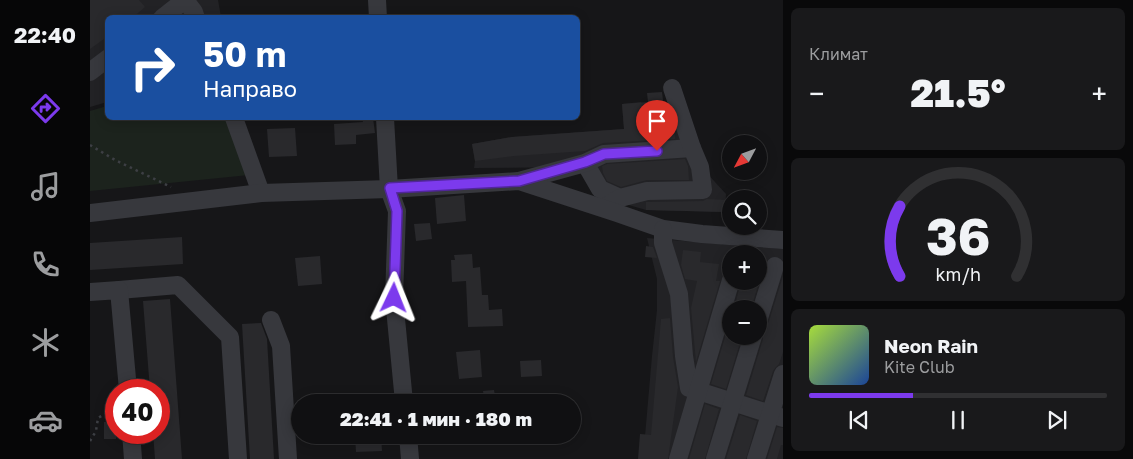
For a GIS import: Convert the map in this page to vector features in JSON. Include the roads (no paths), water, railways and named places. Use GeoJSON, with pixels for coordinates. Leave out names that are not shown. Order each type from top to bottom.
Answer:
{"type":"FeatureCollection","features":[{"type":"Feature","properties":{"kind":"street"},"geometry":{"type":"LineString","coordinates":[[166,15],[185,0],[195,15]]}},
{"type":"Feature","properties":{"kind":"street"},"geometry":{"type":"LineString","coordinates":[[376,0],[378,15]]}},
{"type":"Feature","properties":{"kind":"street"},"geometry":{"type":"LineString","coordinates":[[90,72],[105,60]]}},
{"type":"Feature","properties":{"kind":"street"},"geometry":{"type":"LineString","coordinates":[[604,208],[620,198],[647,191],[703,190],[700,167],[672,88]]}},
{"type":"Feature","properties":{"kind":"street"},"geometry":{"type":"LineString","coordinates":[[235,120],[261,194]]}},
{"type":"Feature","properties":{"kind":"street"},"geometry":{"type":"LineString","coordinates":[[385,120],[390,188],[397,211],[394,298],[403,394]]}},
{"type":"Feature","properties":{"kind":"street"},"geometry":{"type":"LineString","coordinates":[[90,213],[261,194],[519,181],[585,162],[604,154],[692,148]]}},
{"type":"Feature","properties":{"kind":"street"},"geometry":{"type":"LineString","coordinates":[[585,162],[600,189],[620,198]]}},
{"type":"Feature","properties":{"kind":"street"},"geometry":{"type":"LineString","coordinates":[[519,181],[663,229],[783,240]]}},
{"type":"Feature","properties":{"kind":"street"},"geometry":{"type":"LineString","coordinates":[[663,229],[664,243],[679,294],[684,356],[689,388],[777,416]]}},
{"type":"Feature","properties":{"kind":"street"},"geometry":{"type":"LineString","coordinates":[[765,300],[775,266]]}},
{"type":"Feature","properties":{"kind":"street"},"geometry":{"type":"LineString","coordinates":[[90,292],[178,286],[230,337],[238,459]]}},
{"type":"Feature","properties":{"kind":"street"},"geometry":{"type":"LineString","coordinates":[[119,290],[127,379]]}},
{"type":"Feature","properties":{"kind":"street"},"geometry":{"type":"LineString","coordinates":[[678,459],[728,290]]}},
{"type":"Feature","properties":{"kind":"street"},"geometry":{"type":"LineString","coordinates":[[271,320],[280,346],[288,459]]}},
{"type":"Feature","properties":{"kind":"street"},"geometry":{"type":"LineString","coordinates":[[715,459],[750,345]]}},
{"type":"Feature","properties":{"kind":"street"},"geometry":{"type":"LineString","coordinates":[[756,459],[777,416],[783,374]]}},
{"type":"Feature","properties":{"kind":"street"},"geometry":{"type":"LineString","coordinates":[[132,444],[133,459]]}},
{"type":"Feature","properties":{"kind":"street"},"geometry":{"type":"LineString","coordinates":[[409,444],[410,459]]}}]}
